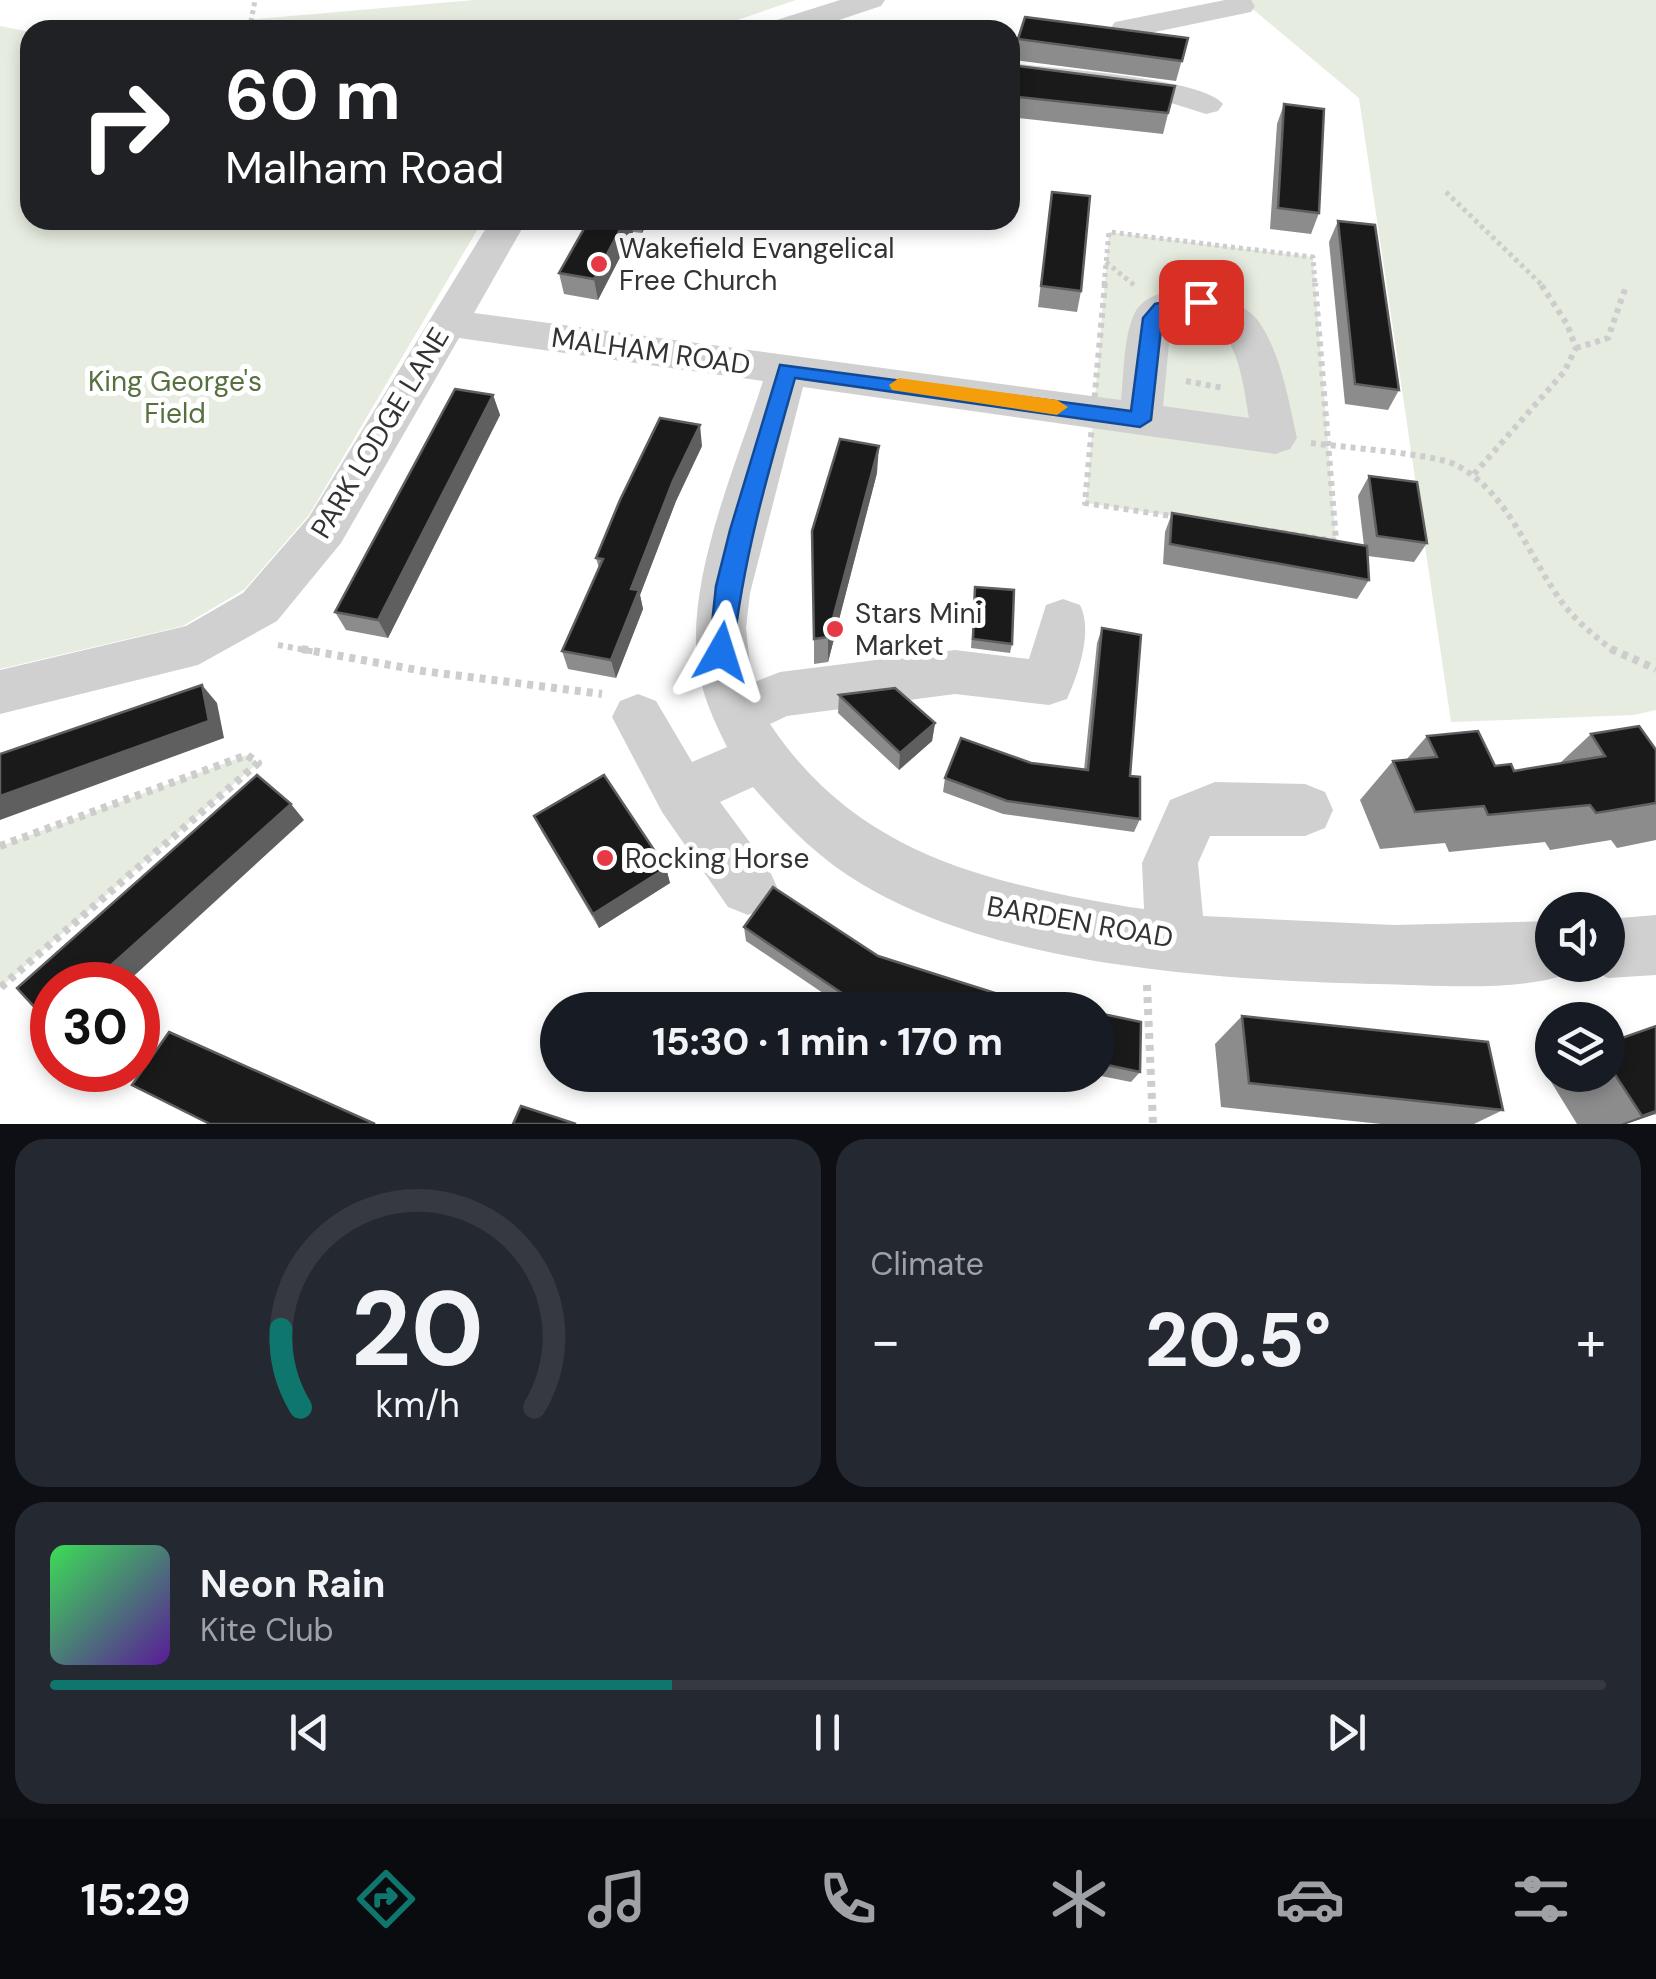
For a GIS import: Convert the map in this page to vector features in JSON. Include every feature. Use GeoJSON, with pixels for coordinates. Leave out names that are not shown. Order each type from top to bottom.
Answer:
{"type":"FeatureCollection","features":[{"type":"Feature","properties":{"kind":"street"},"geometry":{"type":"LineString","coordinates":[[809,20],[870,0]]}},
{"type":"Feature","properties":{"kind":"street"},"geometry":{"type":"LineString","coordinates":[[1143,0],[1168,20]]}},
{"type":"Feature","properties":{"kind":"street"},"geometry":{"type":"LineString","coordinates":[[1126,29],[1240,6]]}},
{"type":"Feature","properties":{"kind":"street"},"geometry":{"type":"LineString","coordinates":[[1020,74],[1173,94],[1205,104]]}},
{"type":"Feature","properties":{"kind":"street","name":"PARK LODGE LANE"},"geometry":{"type":"LineString","coordinates":[[0,692],[198,644],[260,607],[325,530],[503,230]]}},
{"type":"Feature","properties":{"kind":"street"},"geometry":{"type":"LineString","coordinates":[[1140,420],[1152,318],[1162,308],[1201,302],[1232,314],[1249,332],[1270,418]]}},
{"type":"Feature","properties":{"kind":"street","name":"MALHAM ROAD"},"geometry":{"type":"LineString","coordinates":[[447,324],[1140,420],[1270,418]]}},
{"type":"Feature","properties":{"kind":"street"},"geometry":{"type":"LineString","coordinates":[[748,736],[721,652],[728,586],[787,370]]}},
{"type":"Feature","properties":{"kind":"street"},"geometry":{"type":"LineString","coordinates":[[682,794],[748,736],[780,694],[955,672],[1049,683],[1063,619]]}},
{"type":"Feature","properties":{"kind":"street"},"geometry":{"type":"LineString","coordinates":[[624,706],[748,886]]}},
{"type":"Feature","properties":{"kind":"street","name":"BARDEN ROAD"},"geometry":{"type":"LineString","coordinates":[[748,736],[830,828],[894,872],[1001,913],[1161,940],[1319,951],[1535,951]]}},
{"type":"Feature","properties":{"kind":"street"},"geometry":{"type":"LineString","coordinates":[[1161,940],[1170,863],[1190,818],[1215,807],[1305,810]]}},
{"type":"Feature","properties":{"kind":"street"},"geometry":{"type":"LineString","coordinates":[[1625,947],[1656,946]]}},
{"type":"Feature","properties":{"kind":"path"},"geometry":{"type":"LineString","coordinates":[[1446,192],[1554,297],[1570,322],[1576,348],[1564,372],[1474,474]]}},
{"type":"Feature","properties":{"kind":"path"},"geometry":{"type":"LineString","coordinates":[[1576,348],[1608,338],[1624,290]]}},
{"type":"Feature","properties":{"kind":"path"},"geometry":{"type":"LineString","coordinates":[[1146,372],[1270,418],[1454,464],[1474,474],[1493,492],[1554,597],[1614,651],[1656,668]]}},
{"type":"Feature","properties":{"kind":"path"},"geometry":{"type":"LineString","coordinates":[[263,642],[624,706]]}},
{"type":"Feature","properties":{"kind":"path"},"geometry":{"type":"LineString","coordinates":[[0,846],[247,755],[258,763],[0,988]]}},
{"type":"Feature","properties":{"kind":"path"},"geometry":{"type":"LineString","coordinates":[[1153,1124],[1161,940]]}},
{"type":"Feature","properties":{"kind":"green space"},"geometry":{"type":"Polygon","coordinates":[[[475,0],[796,0],[737,20],[245,20],[475,0]]]}},
{"type":"Feature","properties":{"kind":"green space"},"geometry":{"type":"Polygon","coordinates":[[[1242,0],[1656,0],[1656,710],[1634,715],[1451,722],[1359,98],[1242,0]]]}},
{"type":"Feature","properties":{"kind":"green space","name":"King George's Field"},"geometry":{"type":"Polygon","coordinates":[[[0,26],[20,30],[20,230],[477,230],[309,515],[245,589],[183,626],[0,669],[0,26]]]}},
{"type":"Feature","properties":{"kind":"green space"},"geometry":{"type":"Polygon","coordinates":[[[1109,232],[1313,257],[1336,541],[1086,503],[1109,232]]]}},
{"type":"Feature","properties":{"kind":"green space"},"geometry":{"type":"Polygon","coordinates":[[[247,755],[258,763],[0,988],[0,846],[247,755]]]}},
{"type":"Feature","properties":{"kind":"building"},"geometry":{"type":"Polygon","coordinates":[[[1025,17],[1188,38],[1182,61],[1020,39],[1025,17]]]}},
{"type":"Feature","properties":{"kind":"building"},"geometry":{"type":"Polygon","coordinates":[[[1020,66],[1175,86],[1168,113],[1020,97],[1020,66]]]}},
{"type":"Feature","properties":{"kind":"building"},"geometry":{"type":"Polygon","coordinates":[[[1284,104],[1324,109],[1319,213],[1278,208],[1284,104]]]}},
{"type":"Feature","properties":{"kind":"building"},"geometry":{"type":"Polygon","coordinates":[[[1052,192],[1090,196],[1081,291],[1041,286],[1052,192]]]}},
{"type":"Feature","properties":{"kind":"building"},"geometry":{"type":"Polygon","coordinates":[[[1338,221],[1375,225],[1399,390],[1355,384],[1338,221]]]}},
{"type":"Feature","properties":{"kind":"building"},"geometry":{"type":"Polygon","coordinates":[[[583,230],[620,230],[594,279],[559,273],[583,230]]]}},
{"type":"Feature","properties":{"kind":"building"},"geometry":{"type":"Polygon","coordinates":[[[455,389],[493,395],[378,620],[335,612],[455,389]]]}},
{"type":"Feature","properties":{"kind":"building"},"geometry":{"type":"Polygon","coordinates":[[[660,418],[700,425],[673,481],[631,589],[639,590],[611,660],[562,651],[603,559],[596,558],[620,500],[660,418]]]}},
{"type":"Feature","properties":{"kind":"building"},"geometry":{"type":"Polygon","coordinates":[[[840,439],[879,446],[828,637],[814,639],[812,531],[840,439]]]}},
{"type":"Feature","properties":{"kind":"building"},"geometry":{"type":"Polygon","coordinates":[[[1369,476],[1417,482],[1427,543],[1377,536],[1369,476]]]}},
{"type":"Feature","properties":{"kind":"building"},"geometry":{"type":"Polygon","coordinates":[[[1172,513],[1367,546],[1369,580],[1170,544],[1172,513]]]}},
{"type":"Feature","properties":{"kind":"building"},"geometry":{"type":"Polygon","coordinates":[[[975,587],[1014,590],[1012,644],[973,639],[975,587]]]}},
{"type":"Feature","properties":{"kind":"building"},"geometry":{"type":"Polygon","coordinates":[[[1102,628],[1141,635],[1130,776],[1140,777],[1140,819],[1007,801],[945,778],[961,738],[1031,763],[1088,770],[1102,628]]]}},
{"type":"Feature","properties":{"kind":"building"},"geometry":{"type":"Polygon","coordinates":[[[202,685],[209,721],[0,796],[0,754],[202,685]]]}},
{"type":"Feature","properties":{"kind":"building"},"geometry":{"type":"Polygon","coordinates":[[[895,688],[935,723],[900,753],[839,695],[895,688]]]}},
{"type":"Feature","properties":{"kind":"building"},"geometry":{"type":"Polygon","coordinates":[[[1639,726],[1656,750],[1656,803],[1596,813],[1590,805],[1488,815],[1484,806],[1415,812],[1393,761],[1437,757],[1427,736],[1478,731],[1495,766],[1511,764],[1514,771],[1605,756],[1591,734],[1639,726]]]}},
{"type":"Feature","properties":{"kind":"building"},"geometry":{"type":"Polygon","coordinates":[[[257,775],[291,804],[115,962],[46,962],[257,775]]]}},
{"type":"Feature","properties":{"kind":"building","name":"Rocking Horse"},"geometry":{"type":"Polygon","coordinates":[[[604,775],[666,868],[593,914],[534,816],[604,775]]]}},
{"type":"Feature","properties":{"kind":"building"},"geometry":{"type":"Polygon","coordinates":[[[773,887],[878,956],[992,992],[840,992],[744,927],[773,887]]]}},
{"type":"Feature","properties":{"kind":"building"},"geometry":{"type":"Polygon","coordinates":[[[30,976],[30,1002],[17,988],[30,976]]]}},
{"type":"Feature","properties":{"kind":"building"},"geometry":{"type":"Polygon","coordinates":[[[1242,1016],[1488,1042],[1503,1110],[1249,1083],[1242,1016]]]}},
{"type":"Feature","properties":{"kind":"building"},"geometry":{"type":"Polygon","coordinates":[[[1115,1017],[1141,1022],[1140,1072],[1115,1067],[1115,1017]]]}},
{"type":"Feature","properties":{"kind":"building"},"geometry":{"type":"Polygon","coordinates":[[[1656,1026],[1656,1111],[1642,1116],[1625,1090],[1625,1037],[1656,1026]]]}},
{"type":"Feature","properties":{"kind":"building"},"geometry":{"type":"Polygon","coordinates":[[[169,1032],[375,1124],[210,1124],[146,1092],[160,1092],[160,1045],[169,1032]]]}},
{"type":"Feature","properties":{"kind":"building"},"geometry":{"type":"Polygon","coordinates":[[[521,1106],[576,1124],[513,1124],[521,1106]]]}},
{"type":"Feature","properties":{"kind":"slow traffic"},"geometry":{"type":"LineString","coordinates":[[899,385],[1057,407]]}},
{"type":"Feature","properties":{"kind":"place","name":"Wakefield Evangelical Free Church"},"geometry":{"type":"Point","coordinates":[599,264]}},
{"type":"Feature","properties":{"kind":"place","name":"Stars Mini Market"},"geometry":{"type":"Point","coordinates":[835,629]}},
{"type":"Feature","properties":{"kind":"place","name":"Rocking Horse"},"geometry":{"type":"Point","coordinates":[605,858]}},
{"type":"Feature","properties":{"kind":"route"},"geometry":{"type":"LineString","coordinates":[[721,652],[728,586],[741,530],[787,370],[1140,420],[1152,318],[1162,308],[1201,302]]}}]}
